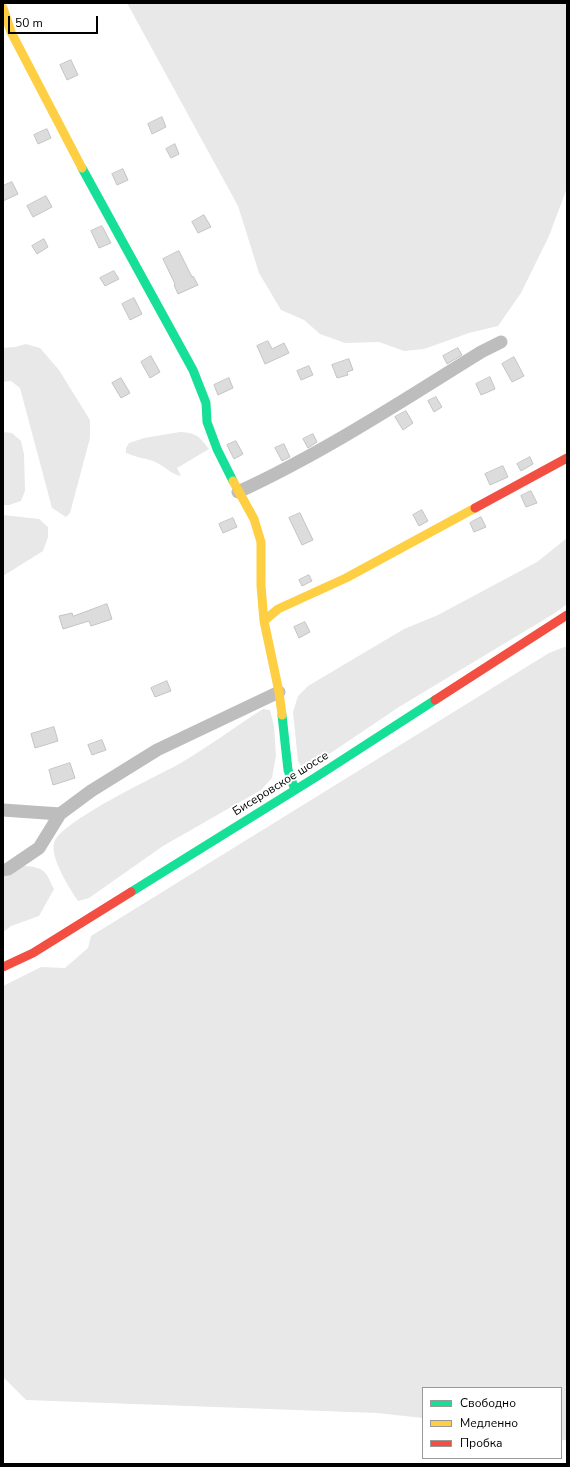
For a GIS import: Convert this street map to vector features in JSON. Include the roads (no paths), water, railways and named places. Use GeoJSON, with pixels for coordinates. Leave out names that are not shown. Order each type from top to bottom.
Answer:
{"type":"FeatureCollection","features":[{"type":"Feature","properties":{"kind":"street"},"geometry":{"type":"LineString","coordinates":[[3,8],[11,32],[74,153],[193,370],[206,403],[207,422],[217,449],[238,492],[254,519],[262,542],[261,586],[264,620],[279,692],[288,770],[295,790]]}},
{"type":"Feature","properties":{"kind":"street"},"geometry":{"type":"LineString","coordinates":[[238,492],[317,452],[481,352],[501,342]]}},
{"type":"Feature","properties":{"kind":"street"},"geometry":{"type":"LineString","coordinates":[[264,620],[278,609],[346,578],[567,458]]}},
{"type":"Feature","properties":{"kind":"street","name":"Бисеровское шоссе"},"geometry":{"type":"LineString","coordinates":[[3,967],[33,953],[295,790],[567,615]]}},
{"type":"Feature","properties":{"kind":"street"},"geometry":{"type":"LineString","coordinates":[[3,870],[39,848],[60,814],[91,791],[157,750],[279,692]]}},
{"type":"Feature","properties":{"kind":"street"},"geometry":{"type":"LineString","coordinates":[[3,810],[60,814]]}}]}
